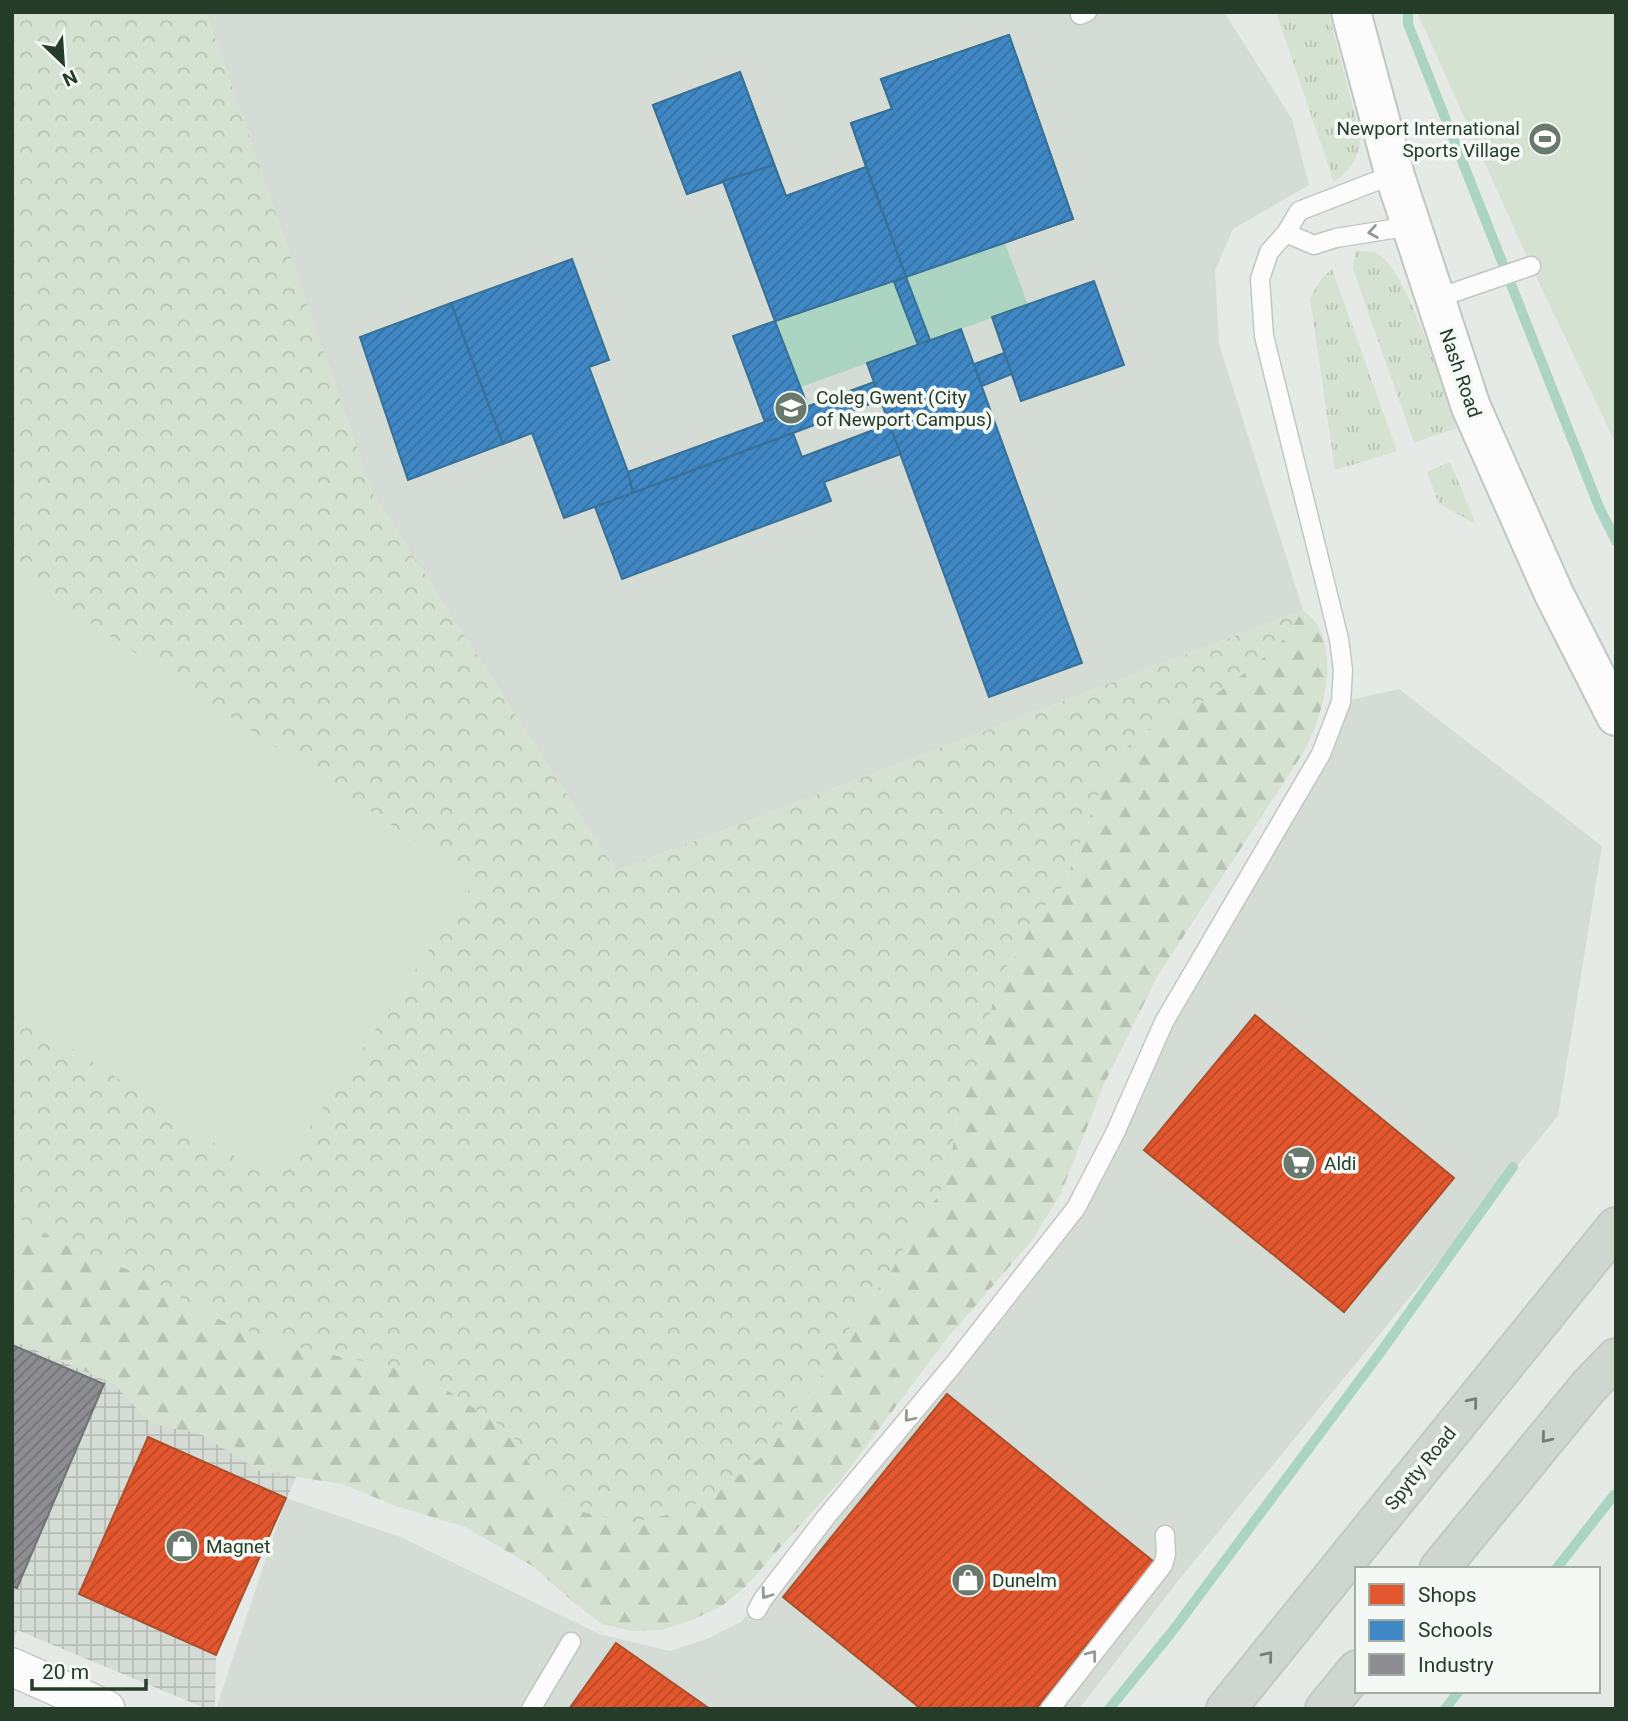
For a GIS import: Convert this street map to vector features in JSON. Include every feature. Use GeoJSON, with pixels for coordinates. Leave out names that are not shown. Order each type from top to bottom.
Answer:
{"type":"FeatureCollection","features":[{"type":"Feature","properties":{"kind":"main road","name":"Spytty Road"},"geometry":{"type":"LineString","coordinates":[[1226,1709],[1616,1227]]}},
{"type":"Feature","properties":{"kind":"main road"},"geometry":{"type":"LineString","coordinates":[[1441,1567],[1589,1385],[1616,1358]]}},
{"type":"Feature","properties":{"kind":"main road"},"geometry":{"type":"LineString","coordinates":[[1325,1709],[1355,1672]]}},
{"type":"Feature","properties":{"kind":"street","name":"Nash Road"},"geometry":{"type":"LineString","coordinates":[[1351,12],[1395,176],[1481,430],[1554,594],[1616,716]]}},
{"type":"Feature","properties":{"kind":"street"},"geometry":{"type":"LineString","coordinates":[[12,1667],[54,1693],[106,1709]]}},
{"type":"Feature","properties":{"kind":"lane"},"geometry":{"type":"LineString","coordinates":[[757,1610],[762,1599],[826,1517],[953,1365],[1076,1208],[1115,1133],[1164,1022],[1321,754],[1341,702],[1343,670],[1339,639],[1264,336],[1260,279],[1269,252],[1286,233],[1300,211],[1395,176]]}},
{"type":"Feature","properties":{"kind":"lane"},"geometry":{"type":"LineString","coordinates":[[1286,233],[1314,245],[1336,237],[1411,226]]}},
{"type":"Feature","properties":{"kind":"lane"},"geometry":{"type":"LineString","coordinates":[[1435,299],[1531,267]]}},
{"type":"Feature","properties":{"kind":"lane"},"geometry":{"type":"LineString","coordinates":[[1050,1709],[1163,1565],[1166,1535]]}},
{"type":"Feature","properties":{"kind":"lane"},"geometry":{"type":"LineString","coordinates":[[531,1709],[571,1642]]}},
{"type":"Feature","properties":{"kind":"shaded area","name":"Coleg Gwent (City of Newport Campus)"},"geometry":{"type":"Polygon","coordinates":[[[206,12],[1224,12],[1292,119],[1309,185],[1233,229],[1215,271],[1219,344],[1303,610],[616,871],[373,494],[206,12]]]}},
{"type":"Feature","properties":{"kind":"shaded area"},"geometry":{"type":"Polygon","coordinates":[[[1005,243],[1028,305],[801,387],[775,321],[1005,243]]]}},
{"type":"Feature","properties":{"kind":"shaded area"},"geometry":{"type":"Polygon","coordinates":[[[1399,689],[1602,846],[1558,1116],[1178,1581],[1079,1709],[216,1709],[286,1498],[403,1538],[599,1634],[670,1651],[707,1639],[741,1622],[1076,1208],[1341,702],[1399,689]]]}},
{"type":"Feature","properties":{"kind":"shaded area"},"geometry":{"type":"Polygon","coordinates":[[[12,1290],[315,1435],[216,1655],[215,1709],[207,1709],[17,1630],[12,1651],[12,1290]]]}},
{"type":"Feature","properties":{"kind":"green space"},"geometry":{"type":"Polygon","coordinates":[[[12,12],[206,12],[373,494],[616,871],[1303,610],[1284,639],[1254,666],[1213,696],[1170,716],[1139,735],[1115,759],[1101,787],[1064,885],[1040,911],[1016,954],[998,979],[982,1050],[956,1120],[951,1158],[940,1194],[920,1218],[888,1277],[861,1308],[832,1360],[804,1401],[778,1429],[765,1454],[726,1486],[681,1512],[629,1523],[583,1512],[545,1489],[510,1432],[450,1392],[408,1371],[274,1342],[207,1314],[149,1278],[54,1240],[12,1214],[12,12]]]}},
{"type":"Feature","properties":{"kind":"green space"},"geometry":{"type":"Polygon","coordinates":[[[1276,12],[1328,12],[1361,137],[1353,163],[1334,182],[1276,12]]]}},
{"type":"Feature","properties":{"kind":"green space","name":"Newport International Sports Village"},"geometry":{"type":"Polygon","coordinates":[[[1417,12],[1616,12],[1616,444],[1531,266],[1417,12]]]}},
{"type":"Feature","properties":{"kind":"green space"},"geometry":{"type":"Polygon","coordinates":[[[1355,251],[1376,253],[1388,263],[1400,281],[1423,333],[1457,428],[1414,443],[1353,269],[1355,251]]]}},
{"type":"Feature","properties":{"kind":"green space"},"geometry":{"type":"Polygon","coordinates":[[[1332,269],[1397,451],[1335,470],[1310,298],[1321,279],[1332,269]]]}},
{"type":"Feature","properties":{"kind":"green space"},"geometry":{"type":"Polygon","coordinates":[[[1450,462],[1476,524],[1439,504],[1427,472],[1450,462]]]}},
{"type":"Feature","properties":{"kind":"green space"},"geometry":{"type":"Polygon","coordinates":[[[12,570],[475,881],[273,1182],[12,1008],[12,570]]]}},
{"type":"Feature","properties":{"kind":"green space"},"geometry":{"type":"Polygon","coordinates":[[[1303,610],[1318,626],[1327,657],[1322,705],[1311,736],[1305,750],[1157,977],[1105,1082],[1061,1193],[1033,1239],[945,1341],[839,1482],[745,1587],[722,1606],[661,1630],[631,1631],[602,1624],[534,1567],[465,1527],[396,1506],[342,1484],[259,1471],[202,1435],[150,1423],[114,1384],[12,1340],[12,1214],[54,1240],[149,1278],[207,1314],[274,1342],[408,1371],[450,1392],[510,1432],[765,1454],[778,1429],[804,1401],[832,1360],[861,1308],[888,1277],[920,1218],[940,1194],[951,1158],[956,1120],[982,1050],[998,979],[1016,954],[1040,911],[1064,885],[1101,787],[1115,759],[1139,735],[1170,716],[1213,696],[1254,666],[1284,639],[1303,610]]]}},
{"type":"Feature","properties":{"kind":"building: Shops"},"geometry":{"type":"Polygon","coordinates":[[[1255,1015],[1454,1178],[1344,1312],[1144,1150],[1255,1015]]]}},
{"type":"Feature","properties":{"kind":"building: Shops"},"geometry":{"type":"Polygon","coordinates":[[[947,1394],[1154,1562],[1036,1709],[921,1709],[783,1597],[947,1394]]]}},
{"type":"Feature","properties":{"kind":"building: Shops"},"geometry":{"type":"Polygon","coordinates":[[[148,1437],[286,1498],[216,1655],[79,1594],[148,1437]]]}},
{"type":"Feature","properties":{"kind":"building: Shops"},"geometry":{"type":"Polygon","coordinates":[[[616,1643],[710,1709],[569,1709],[616,1643]]]}},
{"type":"Feature","properties":{"kind":"building: Schools"},"geometry":{"type":"Polygon","coordinates":[[[1009,35],[1073,219],[775,321],[723,181],[687,194],[653,105],[740,72],[786,196],[866,167],[851,123],[892,109],[881,79],[1009,35]]]}},
{"type":"Feature","properties":{"kind":"building: Schools"},"geometry":{"type":"Polygon","coordinates":[[[1009,35],[1073,219],[906,277],[851,123],[892,109],[881,79],[1009,35]]]}},
{"type":"Feature","properties":{"kind":"building: Schools"},"geometry":{"type":"Polygon","coordinates":[[[740,72],[774,165],[687,194],[653,105],[740,72]]]}},
{"type":"Feature","properties":{"kind":"building: Schools"},"geometry":{"type":"Polygon","coordinates":[[[774,165],[786,196],[866,167],[906,277],[775,321],[723,181],[774,165]]]}},
{"type":"Feature","properties":{"kind":"building: Schools"},"geometry":{"type":"Polygon","coordinates":[[[572,259],[609,360],[589,367],[628,472],[633,493],[564,518],[532,433],[503,444],[451,303],[572,259]]]}},
{"type":"Feature","properties":{"kind":"building: Schools"},"geometry":{"type":"Polygon","coordinates":[[[906,277],[930,340],[918,345],[894,282],[906,277]]]}},
{"type":"Feature","properties":{"kind":"building: Schools"},"geometry":{"type":"Polygon","coordinates":[[[1094,281],[1124,365],[1021,401],[992,317],[1094,281]]]}},
{"type":"Feature","properties":{"kind":"building: Schools"},"geometry":{"type":"Polygon","coordinates":[[[451,303],[503,444],[408,480],[360,337],[451,303]]]}},
{"type":"Feature","properties":{"kind":"building: Schools"},"geometry":{"type":"Polygon","coordinates":[[[775,321],[808,407],[765,422],[733,336],[775,321]]]}},
{"type":"Feature","properties":{"kind":"building: Schools"},"geometry":{"type":"Polygon","coordinates":[[[961,329],[1082,663],[989,697],[867,363],[961,329]]]}},
{"type":"Feature","properties":{"kind":"building: Schools"},"geometry":{"type":"Polygon","coordinates":[[[1004,353],[1012,374],[982,386],[974,364],[1004,353]]]}},
{"type":"Feature","properties":{"kind":"building: Schools"},"geometry":{"type":"Polygon","coordinates":[[[874,382],[881,400],[633,493],[628,472],[874,382]]]}},
{"type":"Feature","properties":{"kind":"building: Schools"},"geometry":{"type":"Polygon","coordinates":[[[889,424],[901,454],[824,482],[831,501],[622,579],[595,507],[793,433],[802,457],[889,424]]]}},
{"type":"Feature","properties":{"kind":"building: Industry"},"geometry":{"type":"Polygon","coordinates":[[[12,1345],[104,1384],[17,1588],[12,1586],[12,1345]]]}},
{"type":"Feature","properties":{"kind":"waterway"},"geometry":{"type":"LineString","coordinates":[[1408,12],[1408,24],[1599,507],[1616,541]]}},
{"type":"Feature","properties":{"kind":"waterway"},"geometry":{"type":"LineString","coordinates":[[1109,1709],[1171,1633],[1380,1353],[1513,1167]]}},
{"type":"Feature","properties":{"kind":"waterway"},"geometry":{"type":"LineString","coordinates":[[1558,1567],[1614,1495]]}},
{"type":"Feature","properties":{"kind":"waterway"},"geometry":{"type":"LineString","coordinates":[[1445,1709],[1457,1693]]}},
{"type":"Feature","properties":{"kind":"place","name":"Newport International Sports Village"},"geometry":{"type":"Point","coordinates":[1545,139]}},
{"type":"Feature","properties":{"kind":"place","name":"Coleg Gwent (City of Newport Campus)"},"geometry":{"type":"Point","coordinates":[791,408]}},
{"type":"Feature","properties":{"kind":"place","name":"Aldi"},"geometry":{"type":"Point","coordinates":[1299,1163]}},
{"type":"Feature","properties":{"kind":"place","name":"Magnet"},"geometry":{"type":"Point","coordinates":[182,1546]}},
{"type":"Feature","properties":{"kind":"place","name":"Dunelm"},"geometry":{"type":"Point","coordinates":[968,1580]}}]}
